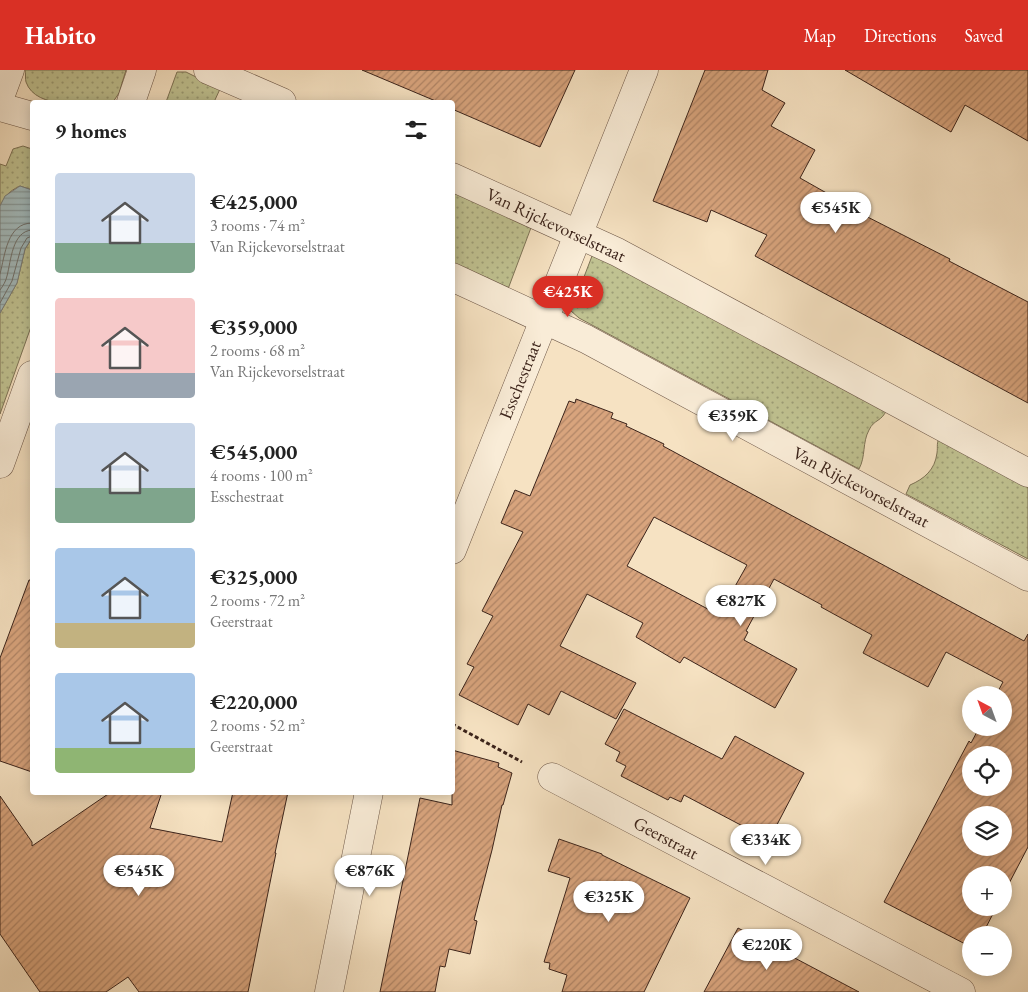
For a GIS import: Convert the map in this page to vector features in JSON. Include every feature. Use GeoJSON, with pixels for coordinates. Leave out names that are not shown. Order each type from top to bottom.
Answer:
{"type":"FeatureCollection","features":[{"type":"Feature","properties":{"kind":"street"},"geometry":{"type":"LineString","coordinates":[[0,97],[10,70]]}},
{"type":"Feature","properties":{"kind":"street"},"geometry":{"type":"LineString","coordinates":[[132,100],[142,70]]}},
{"type":"Feature","properties":{"kind":"street"},"geometry":{"type":"LineString","coordinates":[[208,70],[277,100]]}},
{"type":"Feature","properties":{"kind":"street","name":"Esschestraat"},"geometry":{"type":"LineString","coordinates":[[455,543],[644,70]]}},
{"type":"Feature","properties":{"kind":"street"},"geometry":{"type":"LineString","coordinates":[[0,108],[30,116]]}},
{"type":"Feature","properties":{"kind":"street","name":"Van Rijckevorselstraat"},"geometry":{"type":"LineString","coordinates":[[455,179],[617,252],[1028,473]]}},
{"type":"Feature","properties":{"kind":"street","name":"Van Rijckevorselstraat"},"geometry":{"type":"LineString","coordinates":[[455,278],[586,339],[1028,577]]}},
{"type":"Feature","properties":{"kind":"street"},"geometry":{"type":"LineString","coordinates":[[0,464],[30,381]]}},
{"type":"Feature","properties":{"kind":"street","name":"Geerstraat"},"geometry":{"type":"LineString","coordinates":[[552,777],[961,992]]}},
{"type":"Feature","properties":{"kind":"street"},"geometry":{"type":"LineString","coordinates":[[330,992],[368,795]]}},
{"type":"Feature","properties":{"kind":"path"},"geometry":{"type":"LineString","coordinates":[[455,726],[552,777]]}},
{"type":"Feature","properties":{"kind":"green space"},"geometry":{"type":"Polygon","coordinates":[[[25,70],[126,70],[119,93],[114,100],[48,100],[40,98],[26,82],[25,70]]]}},
{"type":"Feature","properties":{"kind":"green space"},"geometry":{"type":"Polygon","coordinates":[[[177,72],[186,72],[220,89],[215,100],[167,100],[177,72]]]}},
{"type":"Feature","properties":{"kind":"green space"},"geometry":{"type":"Polygon","coordinates":[[[23,146],[30,148],[30,189],[20,186],[16,188],[8,194],[0,206],[0,164],[6,166],[13,149],[23,146]]]}},
{"type":"Feature","properties":{"kind":"green space"},"geometry":{"type":"Polygon","coordinates":[[[455,190],[532,225],[508,289],[455,266],[455,190]]]}},
{"type":"Feature","properties":{"kind":"green space"},"geometry":{"type":"Polygon","coordinates":[[[30,241],[30,330],[0,414],[0,313],[17,283],[25,249],[30,241]]]}},
{"type":"Feature","properties":{"kind":"green space"},"geometry":{"type":"Polygon","coordinates":[[[592,256],[606,257],[887,409],[883,416],[869,430],[859,469],[579,318],[571,311],[592,256]]]}},
{"type":"Feature","properties":{"kind":"green space"},"geometry":{"type":"Polygon","coordinates":[[[940,437],[1028,485],[1028,559],[906,494],[910,485],[924,477],[934,464],[940,437]]]}},
{"type":"Feature","properties":{"kind":"water"},"geometry":{"type":"Polygon","coordinates":[[[20,186],[30,189],[30,241],[25,249],[17,283],[0,313],[0,206],[5,196],[20,186]]]}},
{"type":"Feature","properties":{"kind":"building"},"geometry":{"type":"Polygon","coordinates":[[[362,70],[575,70],[540,147],[455,110],[455,100],[433,100],[362,70]]]}},
{"type":"Feature","properties":{"kind":"building"},"geometry":{"type":"Polygon","coordinates":[[[705,70],[768,70],[762,90],[785,103],[771,126],[815,150],[800,178],[846,204],[846,206],[950,259],[949,261],[1028,302],[1028,403],[755,256],[767,235],[711,210],[707,222],[653,201],[705,70]]]}},
{"type":"Feature","properties":{"kind":"building"},"geometry":{"type":"Polygon","coordinates":[[[845,70],[1028,70],[1028,141],[965,105],[951,132],[845,70]]]}},
{"type":"Feature","properties":{"kind":"building"},"geometry":{"type":"Polygon","coordinates":[[[576,399],[613,413],[611,418],[627,424],[626,426],[664,444],[663,446],[1024,641],[1028,634],[1028,847],[1012,878],[1012,866],[962,866],[962,916],[992,916],[987,926],[962,926],[962,942],[884,902],[962,754],[962,796],[1012,796],[1012,746],[966,746],[969,741],[971,743],[975,736],[1012,736],[1012,686],[1001,686],[1003,682],[946,652],[928,687],[863,653],[872,635],[774,579],[746,631],[748,632],[744,640],[797,669],[775,708],[684,657],[680,663],[636,637],[643,623],[587,594],[560,646],[636,683],[616,719],[561,691],[549,715],[528,704],[518,725],[459,695],[474,667],[467,664],[493,616],[482,611],[523,532],[501,523],[515,490],[530,496],[569,401],[575,403],[576,399]],[[654,517],[627,566],[719,615],[747,565],[654,517]]]}},
{"type":"Feature","properties":{"kind":"building"},"geometry":{"type":"Polygon","coordinates":[[[30,580],[30,771],[0,761],[0,658],[30,580]]]}},
{"type":"Feature","properties":{"kind":"building"},"geometry":{"type":"Polygon","coordinates":[[[624,709],[722,759],[735,736],[804,773],[769,840],[684,795],[681,802],[670,797],[668,800],[621,776],[626,766],[616,761],[620,752],[605,744],[624,709]]]}},
{"type":"Feature","properties":{"kind":"building"},"geometry":{"type":"Polygon","coordinates":[[[455,751],[499,763],[498,767],[512,773],[502,805],[474,920],[477,921],[470,954],[449,949],[445,967],[440,966],[435,992],[380,992],[420,798],[452,805],[452,795],[455,795],[455,751]]]}},
{"type":"Feature","properties":{"kind":"building"},"geometry":{"type":"Polygon","coordinates":[[[107,795],[161,795],[150,828],[222,842],[232,795],[287,795],[248,992],[139,992],[128,977],[106,992],[40,992],[0,934],[0,796],[32,842],[32,846],[107,795]]]}},
{"type":"Feature","properties":{"kind":"building"},"geometry":{"type":"Polygon","coordinates":[[[559,839],[602,854],[690,898],[644,992],[562,992],[567,975],[549,969],[550,963],[544,962],[570,878],[548,871],[559,839]]]}},
{"type":"Feature","properties":{"kind":"building"},"geometry":{"type":"Polygon","coordinates":[[[738,928],[859,992],[704,992],[738,928]]]}}]}
